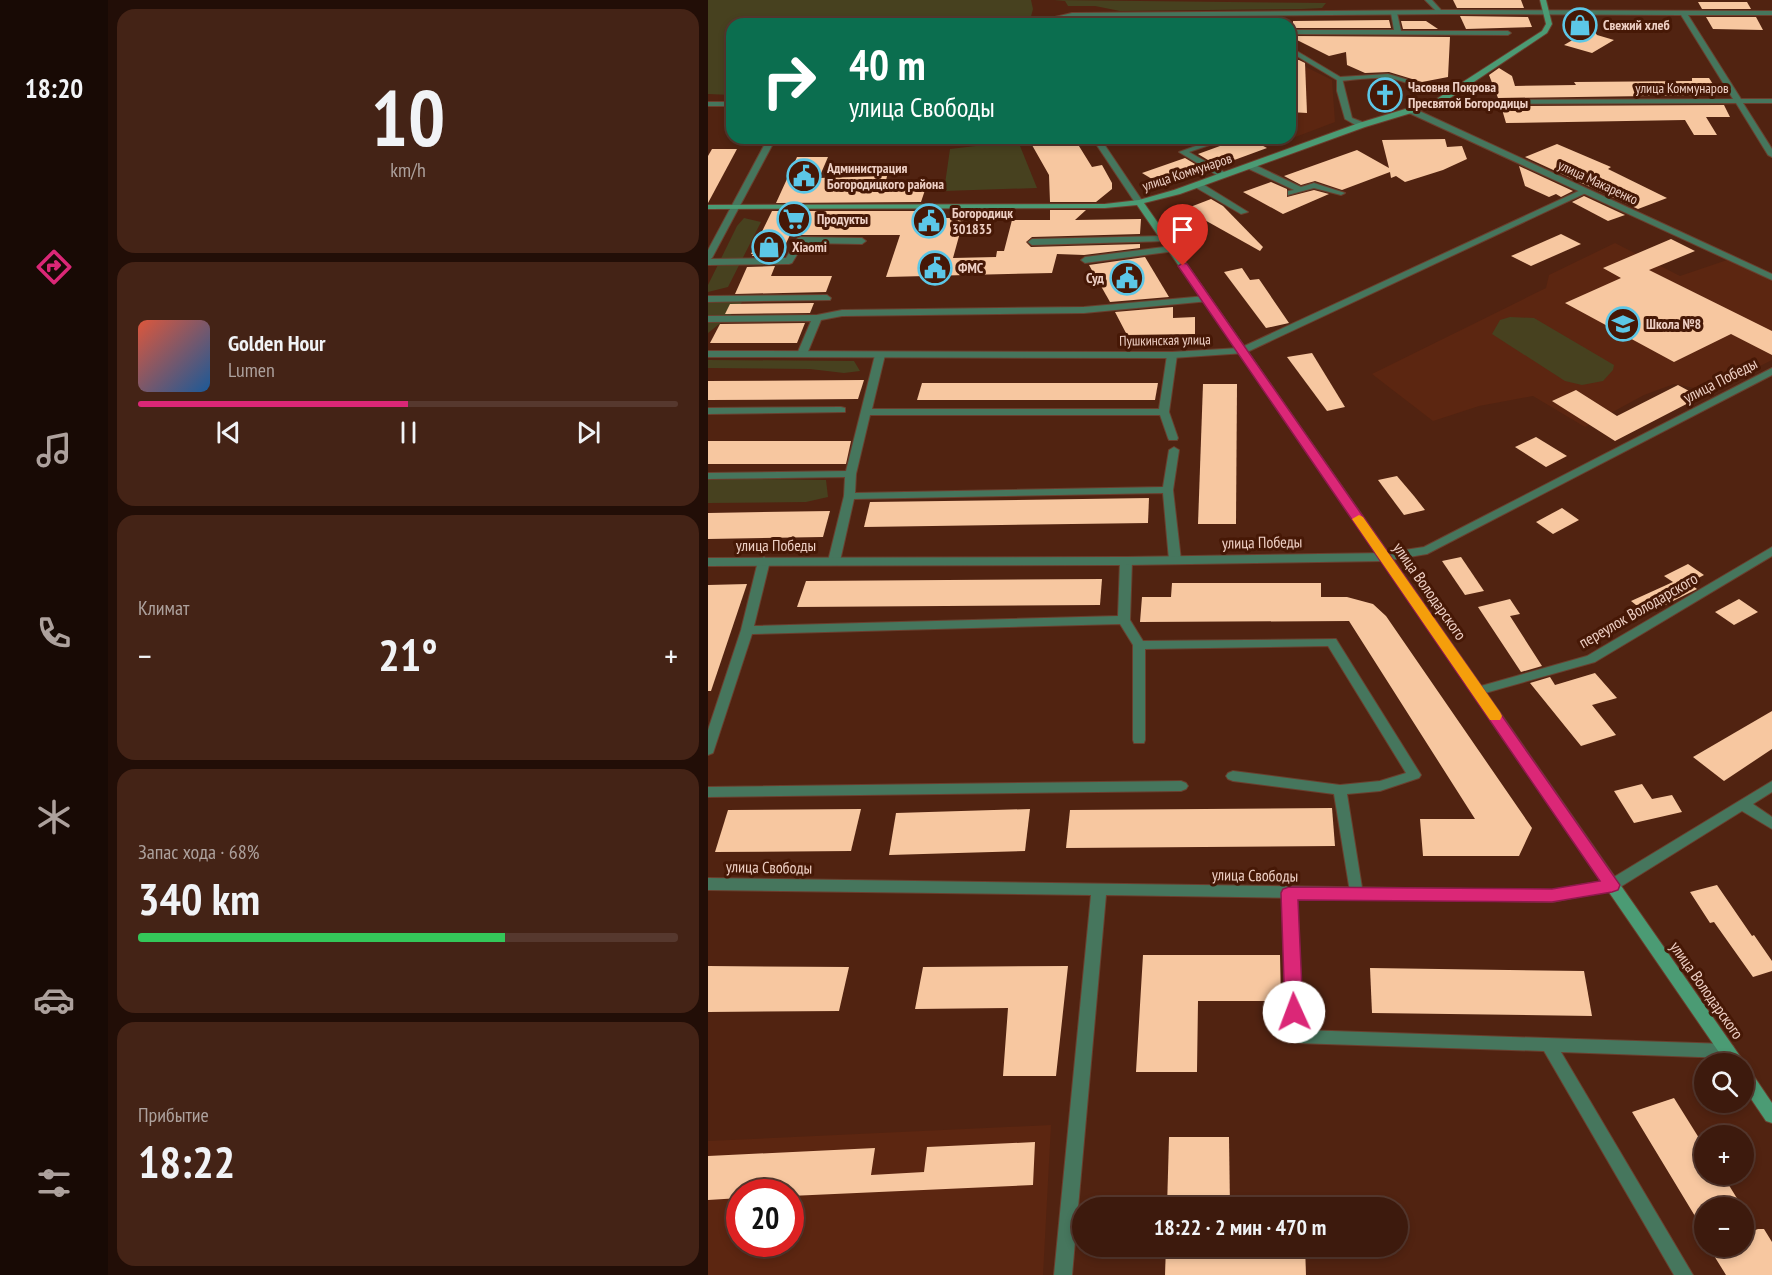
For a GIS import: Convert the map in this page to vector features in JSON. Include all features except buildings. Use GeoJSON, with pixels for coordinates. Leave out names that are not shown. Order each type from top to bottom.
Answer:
{"type":"FeatureCollection","features":[{"type":"Feature","properties":{"kind":"main road"},"geometry":{"type":"LineString","coordinates":[[1438,102],[1545,32],[1549,24],[1543,0]]}},
{"type":"Feature","properties":{"kind":"main road","name":"улица Коммунаров"},"geometry":{"type":"LineString","coordinates":[[708,207],[1106,206],[1139,202],[1198,185],[1362,125],[1438,102]]}},
{"type":"Feature","properties":{"kind":"main road","name":"улица Володарского"},"geometry":{"type":"LineString","coordinates":[[1139,202],[1728,1053]]}},
{"type":"Feature","properties":{"kind":"main road"},"geometry":{"type":"LineString","coordinates":[[1754,1090],[1772,1116]]}},
{"type":"Feature","properties":{"kind":"street"},"geometry":{"type":"LineString","coordinates":[[1428,0],[1440,12]]}},
{"type":"Feature","properties":{"kind":"street"},"geometry":{"type":"LineString","coordinates":[[1057,18],[1072,15],[1440,12],[1772,13]]}},
{"type":"Feature","properties":{"kind":"street"},"geometry":{"type":"LineString","coordinates":[[1394,13],[1398,32]]}},
{"type":"Feature","properties":{"kind":"street"},"geometry":{"type":"LineString","coordinates":[[1256,14],[1257,18]]}},
{"type":"Feature","properties":{"kind":"street"},"geometry":{"type":"LineString","coordinates":[[1684,14],[1772,155]]}},
{"type":"Feature","properties":{"kind":"street"},"geometry":{"type":"LineString","coordinates":[[1296,32],[1508,33]]}},
{"type":"Feature","properties":{"kind":"street"},"geometry":{"type":"LineString","coordinates":[[1296,53],[1340,79],[1388,76],[1436,90],[1456,89]]}},
{"type":"Feature","properties":{"kind":"street"},"geometry":{"type":"LineString","coordinates":[[1340,79],[1349,119],[1362,125]]}},
{"type":"Feature","properties":{"kind":"street","name":"улица Коммунаров"},"geometry":{"type":"LineString","coordinates":[[1438,102],[1772,101]]}},
{"type":"Feature","properties":{"kind":"street"},"geometry":{"type":"LineString","coordinates":[[708,104],[726,104]]}},
{"type":"Feature","properties":{"kind":"street","name":"улица Макаренко"},"geometry":{"type":"LineString","coordinates":[[1412,111],[1772,277]]}},
{"type":"Feature","properties":{"kind":"street"},"geometry":{"type":"LineString","coordinates":[[708,258],[769,144]]}},
{"type":"Feature","properties":{"kind":"street","name":"улица Володарского"},"geometry":{"type":"LineString","coordinates":[[1100,144],[1139,202]]}},
{"type":"Feature","properties":{"kind":"street"},"geometry":{"type":"LineString","coordinates":[[1208,144],[1183,152],[1223,176]]}},
{"type":"Feature","properties":{"kind":"street"},"geometry":{"type":"LineString","coordinates":[[1250,166],[1300,190]]}},
{"type":"Feature","properties":{"kind":"street"},"geometry":{"type":"LineString","coordinates":[[1198,185],[1244,212]]}},
{"type":"Feature","properties":{"kind":"street"},"geometry":{"type":"LineString","coordinates":[[1291,193],[1314,185],[1341,193]]}},
{"type":"Feature","properties":{"kind":"street","name":"Пушкинская улица"},"geometry":{"type":"LineString","coordinates":[[708,354],[1172,355],[1242,351],[1586,191]]}},
{"type":"Feature","properties":{"kind":"street"},"geometry":{"type":"LineString","coordinates":[[708,262],[789,261],[801,240],[862,241]]}},
{"type":"Feature","properties":{"kind":"street"},"geometry":{"type":"LineString","coordinates":[[1032,242],[1168,244]]}},
{"type":"Feature","properties":{"kind":"street"},"geometry":{"type":"LineString","coordinates":[[1085,260],[1168,244]]}},
{"type":"Feature","properties":{"kind":"street"},"geometry":{"type":"LineString","coordinates":[[708,299],[827,298]]}},
{"type":"Feature","properties":{"kind":"street"},"geometry":{"type":"LineString","coordinates":[[708,319],[817,318],[843,313],[1084,310],[1206,299]]}},
{"type":"Feature","properties":{"kind":"street"},"geometry":{"type":"LineString","coordinates":[[801,354],[817,318]]}},
{"type":"Feature","properties":{"kind":"street"},"geometry":{"type":"LineString","coordinates":[[834,561],[849,496],[851,474],[868,412],[880,355]]}},
{"type":"Feature","properties":{"kind":"street"},"geometry":{"type":"LineString","coordinates":[[1172,355],[1164,412],[1173,438]]}},
{"type":"Feature","properties":{"kind":"street","name":"улица Победы"},"geometry":{"type":"LineString","coordinates":[[708,562],[1126,561],[1385,557],[1427,550],[1772,371]]}},
{"type":"Feature","properties":{"kind":"street"},"geometry":{"type":"LineString","coordinates":[[708,411],[841,410]]}},
{"type":"Feature","properties":{"kind":"street"},"geometry":{"type":"LineString","coordinates":[[868,412],[1164,412]]}},
{"type":"Feature","properties":{"kind":"street"},"geometry":{"type":"LineString","coordinates":[[1174,450],[1168,490],[1176,560]]}},
{"type":"Feature","properties":{"kind":"street"},"geometry":{"type":"LineString","coordinates":[[708,476],[851,474]]}},
{"type":"Feature","properties":{"kind":"street"},"geometry":{"type":"LineString","coordinates":[[849,496],[1168,490]]}},
{"type":"Feature","properties":{"kind":"street","name":"переулок Володарского"},"geometry":{"type":"LineString","coordinates":[[1478,691],[1590,659],[1772,550]]}},
{"type":"Feature","properties":{"kind":"street"},"geometry":{"type":"LineString","coordinates":[[708,750],[747,630],[765,561]]}},
{"type":"Feature","properties":{"kind":"street"},"geometry":{"type":"LineString","coordinates":[[1126,561],[1124,620],[1139,645],[1139,740]]}},
{"type":"Feature","properties":{"kind":"street"},"geometry":{"type":"LineString","coordinates":[[747,630],[1124,620]]}},
{"type":"Feature","properties":{"kind":"street"},"geometry":{"type":"LineString","coordinates":[[1139,645],[1332,642],[1414,775],[1380,786],[1340,789],[1233,776]]}},
{"type":"Feature","properties":{"kind":"street"},"geometry":{"type":"LineString","coordinates":[[708,792],[1181,786]]}},
{"type":"Feature","properties":{"kind":"street","name":"улица Свободы"},"geometry":{"type":"LineString","coordinates":[[708,884],[1552,896],[1612,885],[1772,786]]}},
{"type":"Feature","properties":{"kind":"street"},"geometry":{"type":"LineString","coordinates":[[1340,789],[1356,894]]}},
{"type":"Feature","properties":{"kind":"street"},"geometry":{"type":"LineString","coordinates":[[1744,805],[1772,824]]}},
{"type":"Feature","properties":{"kind":"street"},"geometry":{"type":"LineString","coordinates":[[1063,1275],[1099,891]]}},
{"type":"Feature","properties":{"kind":"street"},"geometry":{"type":"LineString","coordinates":[[1289,893],[1295,1036],[1549,1046],[1694,1055]]}},
{"type":"Feature","properties":{"kind":"street"},"geometry":{"type":"LineString","coordinates":[[1549,1046],[1684,1275]]}},
{"type":"Feature","properties":{"kind":"shaded area"},"geometry":{"type":"Polygon","coordinates":[[[708,0],[1031,0],[1033,9],[1031,18],[726,18],[726,95],[708,94],[708,0]]]}},
{"type":"Feature","properties":{"kind":"shaded area"},"geometry":{"type":"Polygon","coordinates":[[[1054,0],[1326,3],[1322,8],[1302,9],[1120,11],[1095,6],[1068,6],[1065,1],[1054,0]]]}},
{"type":"Feature","properties":{"kind":"shaded area"},"geometry":{"type":"Polygon","coordinates":[[[1302,65],[1332,80],[1335,122],[1296,137],[1296,67],[1302,65]]]}},
{"type":"Feature","properties":{"kind":"shaded area"},"geometry":{"type":"Polygon","coordinates":[[[992,144],[1019,144],[1037,188],[944,191],[950,149],[992,144]]]}},
{"type":"Feature","properties":{"kind":"shaded area"},"geometry":{"type":"Polygon","coordinates":[[[744,218],[761,222],[728,287],[708,292],[708,285],[737,226],[744,218]]]}},
{"type":"Feature","properties":{"kind":"shaded area","name":"Школа №8"},"geometry":{"type":"Polygon","coordinates":[[[1615,243],[1680,276],[1727,260],[1772,281],[1772,360],[1710,391],[1674,384],[1644,395],[1585,427],[1533,396],[1479,406],[1433,421],[1372,374],[1546,288],[1549,275],[1615,243]]]}},
{"type":"Feature","properties":{"kind":"shaded area"},"geometry":{"type":"Polygon","coordinates":[[[708,295],[727,296],[743,301],[733,313],[708,333],[708,295]]]}},
{"type":"Feature","properties":{"kind":"shaded area"},"geometry":{"type":"Polygon","coordinates":[[[1510,317],[1534,318],[1614,365],[1613,370],[1603,381],[1582,385],[1565,381],[1492,334],[1500,320],[1510,317]]]}},
{"type":"Feature","properties":{"kind":"shaded area"},"geometry":{"type":"Polygon","coordinates":[[[708,360],[854,361],[860,371],[844,373],[810,369],[708,368],[708,360]]]}},
{"type":"Feature","properties":{"kind":"shaded area"},"geometry":{"type":"Polygon","coordinates":[[[708,478],[826,480],[828,497],[806,502],[708,503],[708,478]]]}},
{"type":"Feature","properties":{"kind":"shaded area"},"geometry":{"type":"Polygon","coordinates":[[[1051,1125],[1043,1275],[708,1275],[708,1141],[1051,1125]]]}},
{"type":"Feature","properties":{"kind":"slow traffic"},"geometry":{"type":"LineString","coordinates":[[1359,519],[1495,716]]}},
{"type":"Feature","properties":{"kind":"place","name":"Свежий хлеб"},"geometry":{"type":"Point","coordinates":[1580,25]}},
{"type":"Feature","properties":{"kind":"place","name":"Часовня Покрова Пресвятой Богородицы"},"geometry":{"type":"Point","coordinates":[1385,95]}},
{"type":"Feature","properties":{"kind":"place","name":"Администрация Богородицкого района"},"geometry":{"type":"Point","coordinates":[804,176]}},
{"type":"Feature","properties":{"kind":"place","name":"Продукты"},"geometry":{"type":"Point","coordinates":[794,219]}},
{"type":"Feature","properties":{"kind":"place","name":"Богородицк 301835"},"geometry":{"type":"Point","coordinates":[929,221]}},
{"type":"Feature","properties":{"kind":"place","name":"Xiaomi"},"geometry":{"type":"Point","coordinates":[769,247]}},
{"type":"Feature","properties":{"kind":"place","name":"ФМС"},"geometry":{"type":"Point","coordinates":[935,268]}},
{"type":"Feature","properties":{"kind":"place","name":"Суд"},"geometry":{"type":"Point","coordinates":[1127,278]}},
{"type":"Feature","properties":{"kind":"place","name":"Школа №8"},"geometry":{"type":"Point","coordinates":[1623,324]}},
{"type":"Feature","properties":{"kind":"route"},"geometry":{"type":"LineString","coordinates":[[1183,266],[1612,885],[1552,896],[1289,893],[1294,1012]]}}]}
